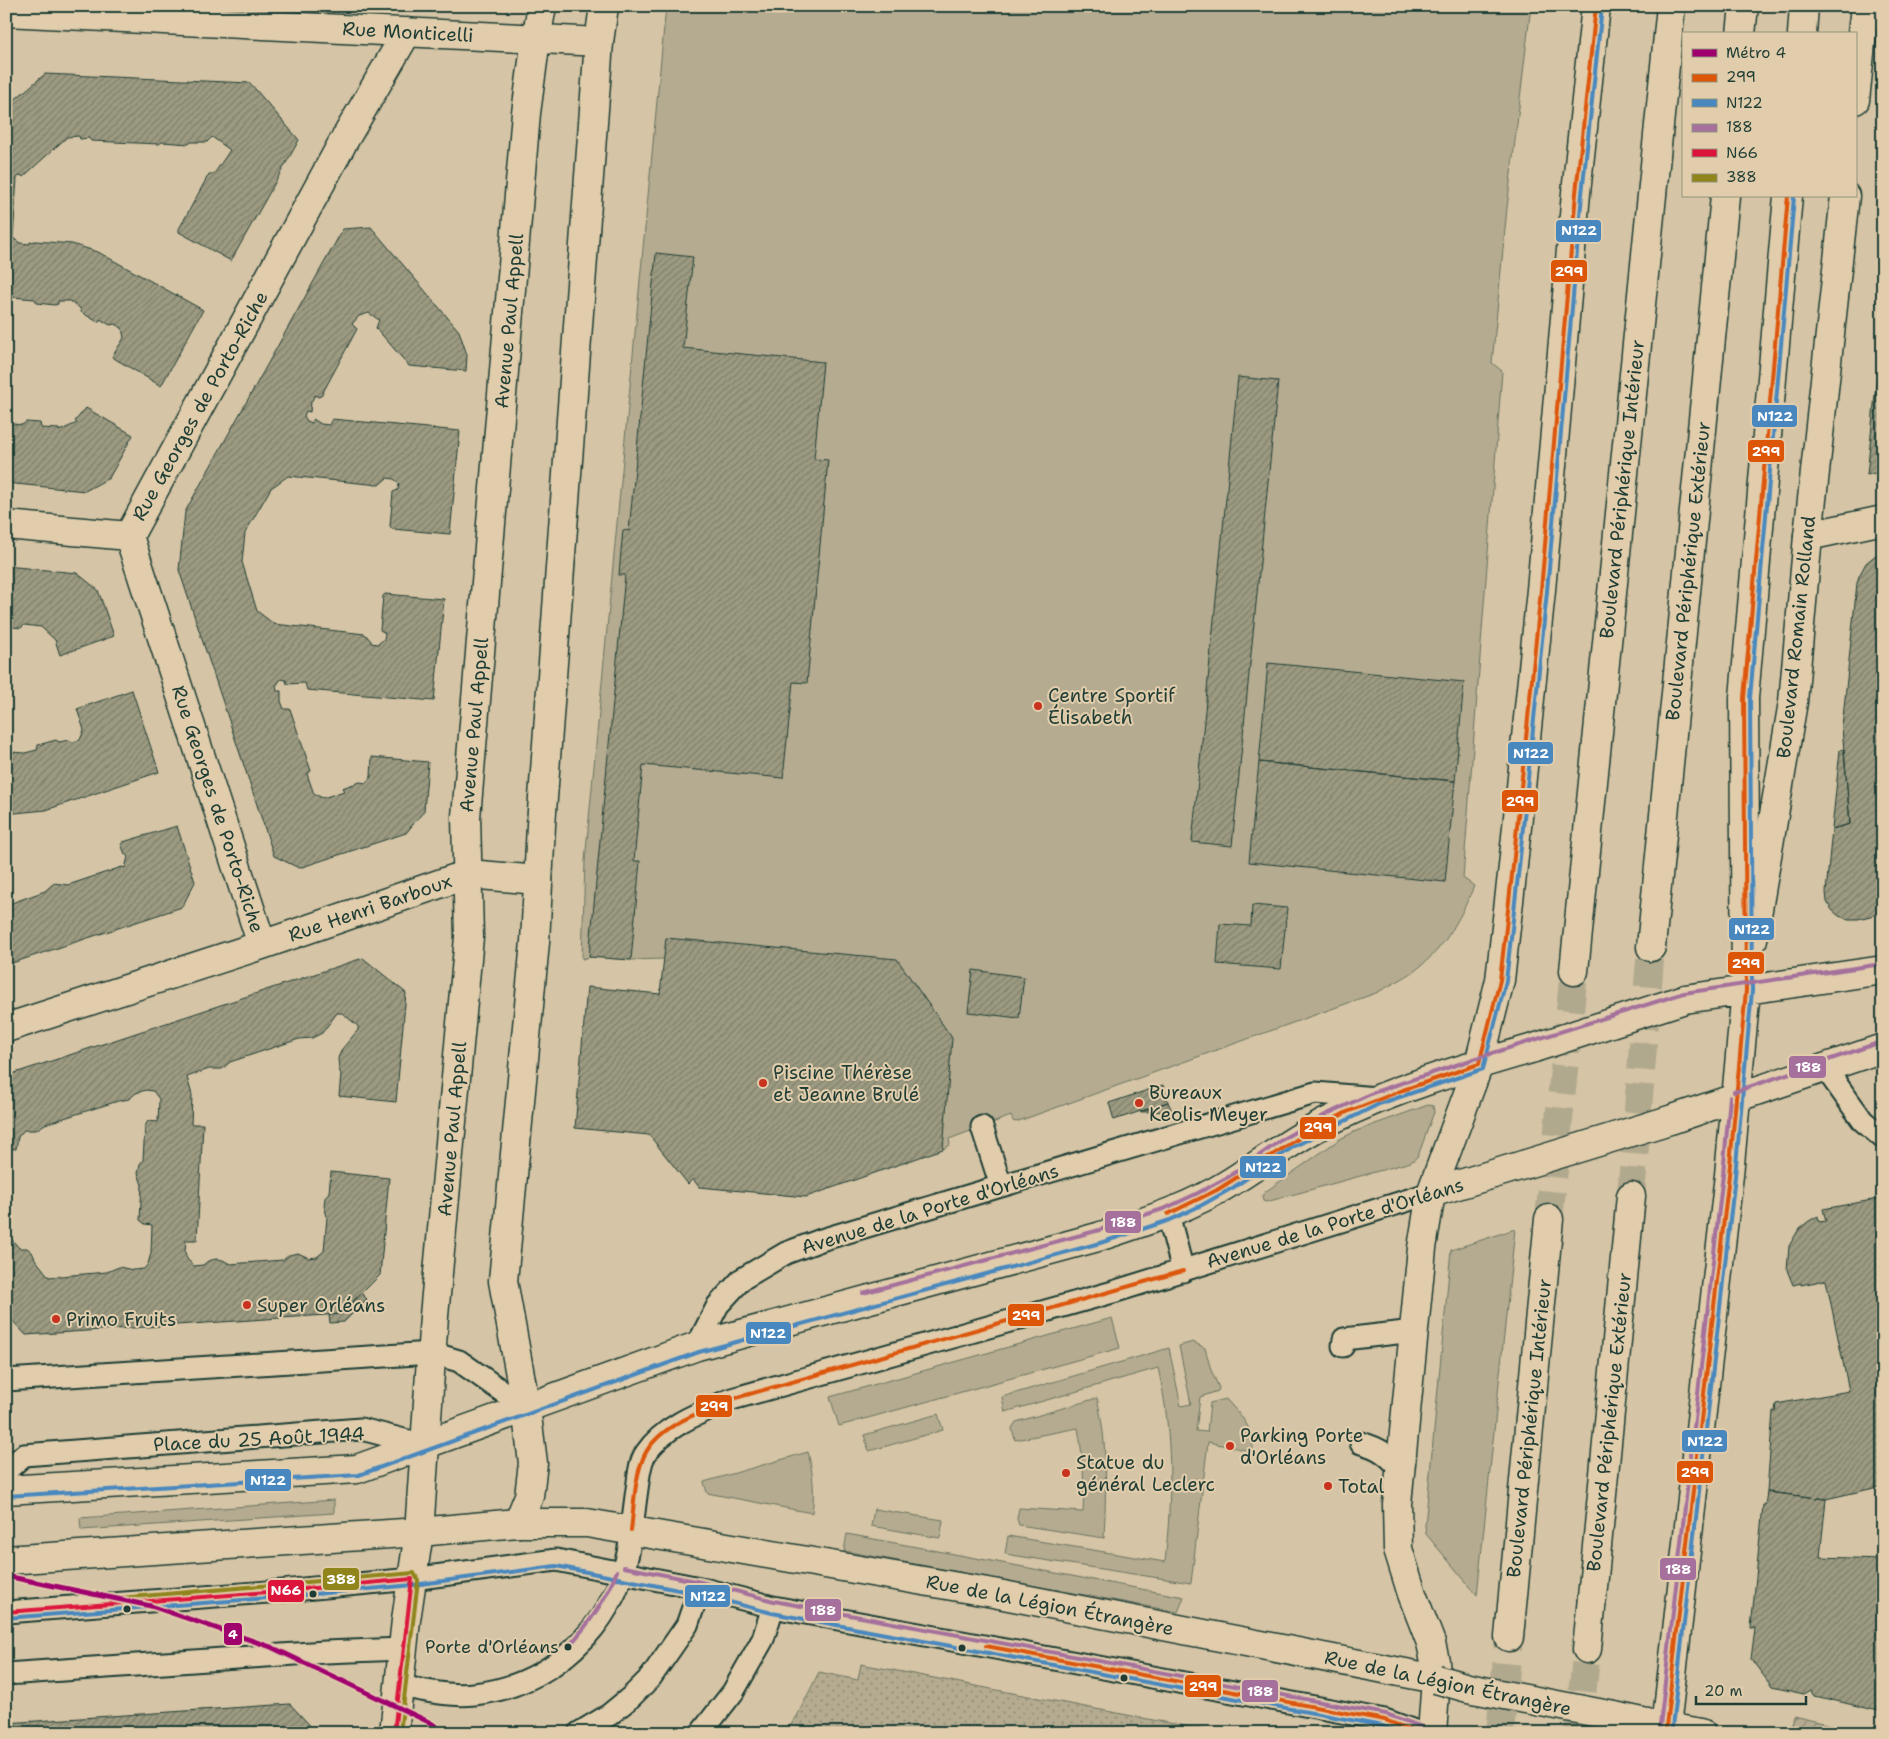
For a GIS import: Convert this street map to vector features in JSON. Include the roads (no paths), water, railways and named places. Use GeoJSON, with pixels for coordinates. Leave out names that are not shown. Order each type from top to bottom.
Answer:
{"type":"FeatureCollection","features":[{"type":"Feature","properties":{"kind":"main road","name":"Avenue Paul Appell"},"geometry":{"type":"LineString","coordinates":[[394,1733],[419,1532],[424,1445],[469,937],[466,817],[526,113],[542,6]]}},
{"type":"Feature","properties":{"kind":"main road"},"geometry":{"type":"LineString","coordinates":[[518,1523],[529,1496],[533,1463],[526,1408],[503,1281],[535,942],[538,880],[604,6]]}},
{"type":"Feature","properties":{"kind":"main road"},"geometry":{"type":"LineString","coordinates":[[1432,1733],[1436,1679],[1435,1661],[1431,1643],[1412,1594],[1398,1549],[1397,1504],[1400,1469],[1422,1248],[1431,1193],[1479,1064],[1500,980],[1541,590],[1576,193],[1596,6]]}},
{"type":"Feature","properties":{"kind":"main road"},"geometry":{"type":"LineString","coordinates":[[1652,6],[1653,176]]}},
{"type":"Feature","properties":{"kind":"main road","name":"Boulevard Périphérique Intérieur"},"geometry":{"type":"LineString","coordinates":[[1574,971],[1671,6]]}},
{"type":"Feature","properties":{"kind":"main road"},"geometry":{"type":"LineString","coordinates":[[1741,32],[1744,6]]}},
{"type":"Feature","properties":{"kind":"main road"},"geometry":{"type":"LineString","coordinates":[[1802,32],[1804,6]]}},
{"type":"Feature","properties":{"kind":"main road"},"geometry":{"type":"LineString","coordinates":[[1856,91],[1866,6]]}},
{"type":"Feature","properties":{"kind":"main road","name":"Rue Monticelli"},"geometry":{"type":"LineString","coordinates":[[6,12],[600,42]]}},
{"type":"Feature","properties":{"kind":"main road","name":"Rue Georges de Porto-Riche"},"geometry":{"type":"LineString","coordinates":[[262,945],[129,536],[342,144],[407,32]]}},
{"type":"Feature","properties":{"kind":"main road","name":"Boulevard Périphérique Extérieur"},"geometry":{"type":"LineString","coordinates":[[1651,946],[1725,198]]}},
{"type":"Feature","properties":{"kind":"main road"},"geometry":{"type":"LineString","coordinates":[[1746,990],[1744,698],[1788,198]]}},
{"type":"Feature","properties":{"kind":"main road","name":"Boulevard Romain Rolland"},"geometry":{"type":"LineString","coordinates":[[1664,1731],[1729,1175],[1750,956],[1793,702],[1808,536],[1845,198]]}},
{"type":"Feature","properties":{"kind":"main road"},"geometry":{"type":"LineString","coordinates":[[1808,536],[1883,520]]}},
{"type":"Feature","properties":{"kind":"main road"},"geometry":{"type":"LineString","coordinates":[[6,525],[129,536]]}},
{"type":"Feature","properties":{"kind":"main road","name":"Rue Henri Barboux"},"geometry":{"type":"LineString","coordinates":[[6,1028],[262,945],[468,874],[538,880]]}},
{"type":"Feature","properties":{"kind":"main road","name":"Avenue de la Porte d'Orléans"},"geometry":{"type":"LineString","coordinates":[[424,1445],[697,1346],[1098,1237],[1168,1214],[1199,1200],[1231,1182],[1290,1142],[1377,1098],[1479,1064],[1685,999],[1826,980],[1883,970]]}},
{"type":"Feature","properties":{"kind":"main road","name":"Avenue de la Porte d'Orléans"},"geometry":{"type":"LineString","coordinates":[[1431,1193],[1673,1119],[1883,1048]]}},
{"type":"Feature","properties":{"kind":"main road","name":"Boulevard Périphérique Extérieur"},"geometry":{"type":"LineString","coordinates":[[1586,1648],[1631,1196]]}},
{"type":"Feature","properties":{"kind":"main road","name":"Boulevard Périphérique Intérieur"},"geometry":{"type":"LineString","coordinates":[[1509,1637],[1549,1219]]}},
{"type":"Feature","properties":{"kind":"main road","name":"Place du 25 Août 1944"},"geometry":{"type":"LineString","coordinates":[[6,1490],[357,1469],[424,1445]]}},
{"type":"Feature","properties":{"kind":"main road","name":"Rue de la Légion Étrangère"},"geometry":{"type":"LineString","coordinates":[[419,1532],[518,1523],[587,1523],[993,1593],[1436,1679],[1468,1688],[1614,1716],[1664,1731],[1701,1733]]}},
{"type":"Feature","properties":{"kind":"main road"},"geometry":{"type":"LineString","coordinates":[[6,1560],[419,1532]]}},
{"type":"Feature","properties":{"kind":"lane"},"geometry":{"type":"LineString","coordinates":[[1825,1068],[1863,1121],[1883,1138]]}},
{"type":"Feature","properties":{"kind":"lane","name":"Avenue de la Porte d'Orléans"},"geometry":{"type":"LineString","coordinates":[[697,1346],[718,1305],[742,1279],[786,1253],[821,1240],[1315,1093],[1377,1098]]}},
{"type":"Feature","properties":{"kind":"lane"},"geometry":{"type":"LineString","coordinates":[[982,1127],[1001,1186]]}},
{"type":"Feature","properties":{"kind":"lane","name":"Avenue de la Porte d'Orléans"},"geometry":{"type":"LineString","coordinates":[[399,1686],[472,1695],[497,1691],[537,1676],[573,1651],[587,1636],[609,1606],[623,1573],[628,1552],[639,1470],[645,1454],[656,1441],[674,1426],[704,1411],[732,1399],[1183,1271],[1431,1193]]}},
{"type":"Feature","properties":{"kind":"lane"},"geometry":{"type":"LineString","coordinates":[[1168,1214],[1183,1271]]}},
{"type":"Feature","properties":{"kind":"lane"},"geometry":{"type":"LineString","coordinates":[[1343,1346],[1344,1339],[1414,1331]]}},
{"type":"Feature","properties":{"kind":"lane"},"geometry":{"type":"LineString","coordinates":[[9,1384],[432,1352],[460,1362],[526,1408]]}},
{"type":"Feature","properties":{"kind":"lane","name":"Place du 25 Août 1944"},"geometry":{"type":"LineString","coordinates":[[6,1471],[24,1455],[362,1429],[424,1445]]}},
{"type":"Feature","properties":{"kind":"lane"},"geometry":{"type":"LineString","coordinates":[[1361,1443],[1377,1448],[1391,1458],[1400,1469]]}},
{"type":"Feature","properties":{"kind":"lane"},"geometry":{"type":"LineString","coordinates":[[6,1612],[282,1592],[412,1579],[556,1560],[700,1588],[773,1607],[1375,1719],[1420,1733]]}},
{"type":"Feature","properties":{"kind":"lane"},"geometry":{"type":"LineString","coordinates":[[579,1733],[608,1715],[652,1677],[687,1625],[700,1588]]}},
{"type":"Feature","properties":{"kind":"lane"},"geometry":{"type":"LineString","coordinates":[[701,1733],[733,1692],[763,1639],[773,1607]]}},
{"type":"Feature","properties":{"kind":"lane"},"geometry":{"type":"LineString","coordinates":[[6,1674],[403,1649]]}},
{"type":"Feature","properties":{"kind":"tunnel"},"geometry":{"type":"LineString","coordinates":[[1631,1196],[1651,947]]}},
{"type":"Feature","properties":{"kind":"tunnel"},"geometry":{"type":"LineString","coordinates":[[1549,1219],[1574,971]]}},
{"type":"Feature","properties":{"kind":"tunnel"},"geometry":{"type":"LineString","coordinates":[[1500,1733],[1509,1637]]}},
{"type":"Feature","properties":{"kind":"tunnel"},"geometry":{"type":"LineString","coordinates":[[1578,1733],[1587,1649]]}},
{"type":"Feature","properties":{"kind":"metro line","name":"4"},"geometry":{"type":"LineString","coordinates":[[6,1576],[151,1606],[271,1647],[431,1723],[445,1733]]}},
{"type":"Feature","properties":{"kind":"place","name":"Centre Sportif Élisabeth"},"geometry":{"type":"Point","coordinates":[1038,706]}},
{"type":"Feature","properties":{"kind":"place","name":"Piscine Thérèse et Jeanne Brulé"},"geometry":{"type":"Point","coordinates":[763,1083]}},
{"type":"Feature","properties":{"kind":"place","name":"Bureaux Keolis Meyer"},"geometry":{"type":"Point","coordinates":[1139,1103]}},
{"type":"Feature","properties":{"kind":"place","name":"Super Orléans"},"geometry":{"type":"Point","coordinates":[247,1305]}},
{"type":"Feature","properties":{"kind":"place","name":"Primo Fruits"},"geometry":{"type":"Point","coordinates":[56,1319]}},
{"type":"Feature","properties":{"kind":"place","name":"Parking Porte d'Orléans"},"geometry":{"type":"Point","coordinates":[1230,1446]}},
{"type":"Feature","properties":{"kind":"place","name":"Statue du général Leclerc"},"geometry":{"type":"Point","coordinates":[1066,1473]}},
{"type":"Feature","properties":{"kind":"place","name":"Total"},"geometry":{"type":"Point","coordinates":[1328,1486]}},
{"type":"Feature","properties":{"kind":"place","name":"Porte d'Orléans"},"geometry":{"type":"Point","coordinates":[568,1647]}}]}
